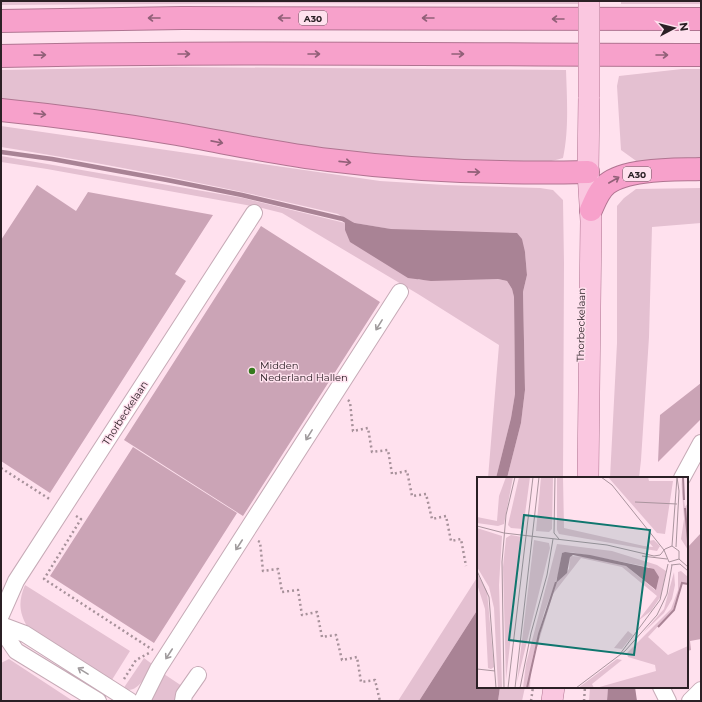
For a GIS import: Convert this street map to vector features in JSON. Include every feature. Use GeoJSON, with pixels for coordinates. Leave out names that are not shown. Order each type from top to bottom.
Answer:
{"type":"FeatureCollection","features":[{"type":"Feature","properties":{"kind":"highway","name":"A30"},"geometry":{"type":"LineString","coordinates":[[1,21],[175,18],[701,19]]}},
{"type":"Feature","properties":{"kind":"highway"},"geometry":{"type":"LineString","coordinates":[[1,56],[279,54],[701,55]]}},
{"type":"Feature","properties":{"kind":"highway"},"geometry":{"type":"LineString","coordinates":[[1,110],[123,126],[252,149],[383,166],[469,172],[588,172]]}},
{"type":"Feature","properties":{"kind":"highway","name":"A30"},"geometry":{"type":"LineString","coordinates":[[591,210],[606,184],[622,175],[665,170],[701,169]]}},
{"type":"Feature","properties":{"kind":"main road","name":"Thorbeckelaan"},"geometry":{"type":"LineString","coordinates":[[588,477],[591,210],[588,172],[589,1]]}},
{"type":"Feature","properties":{"kind":"main road","name":"Thorbeckelaan"},"geometry":{"type":"LineString","coordinates":[[579,477],[582,224],[588,172]]}},
{"type":"Feature","properties":{"kind":"main road"},"geometry":{"type":"LineString","coordinates":[[552,701],[554,688]]}},
{"type":"Feature","properties":{"kind":"main road"},"geometry":{"type":"LineString","coordinates":[[566,701],[567,688]]}},
{"type":"Feature","properties":{"kind":"street","name":"Thorbeckelaan"},"geometry":{"type":"LineString","coordinates":[[1,615],[16,581],[254,213]]}},
{"type":"Feature","properties":{"kind":"street"},"geometry":{"type":"LineString","coordinates":[[142,701],[158,669],[247,533],[400,292]]}},
{"type":"Feature","properties":{"kind":"street"},"geometry":{"type":"LineString","coordinates":[[683,477],[701,443]]}},
{"type":"Feature","properties":{"kind":"street"},"geometry":{"type":"LineString","coordinates":[[1,625],[25,634],[130,701]]}},
{"type":"Feature","properties":{"kind":"street"},"geometry":{"type":"LineString","coordinates":[[1,629],[16,651],[98,701]]}},
{"type":"Feature","properties":{"kind":"street"},"geometry":{"type":"LineString","coordinates":[[183,701],[184,695],[198,675]]}},
{"type":"Feature","properties":{"kind":"street"},"geometry":{"type":"LineString","coordinates":[[662,688],[668,701]]}},
{"type":"Feature","properties":{"kind":"street"},"geometry":{"type":"LineString","coordinates":[[690,701],[701,690]]}},
{"type":"Feature","properties":{"kind":"path"},"geometry":{"type":"LineString","coordinates":[[336,392],[350,402],[353,430],[368,428],[372,452],[388,450],[392,474],[406,471],[412,496],[426,494],[432,519],[446,516],[451,541],[461,539],[466,566]]}},
{"type":"Feature","properties":{"kind":"path"},"geometry":{"type":"LineString","coordinates":[[1,468],[81,519],[44,579],[153,650]]}},
{"type":"Feature","properties":{"kind":"path"},"geometry":{"type":"LineString","coordinates":[[247,533],[260,542],[263,571],[278,569],[282,592],[298,590],[302,615],[316,612],[322,637],[336,635],[342,660],[356,657],[361,682],[375,680],[380,701]]}},
{"type":"Feature","properties":{"kind":"path"},"geometry":{"type":"LineString","coordinates":[[531,701],[533,688]]}},
{"type":"Feature","properties":{"kind":"path"},"geometry":{"type":"LineString","coordinates":[[584,701],[585,688]]}},
{"type":"Feature","properties":{"kind":"shaded area"},"geometry":{"type":"Polygon","coordinates":[[[1,1],[579,1],[579,4],[276,3],[1,5],[1,1]]]}},
{"type":"Feature","properties":{"kind":"shaded area"},"geometry":{"type":"Polygon","coordinates":[[[621,1],[701,1],[701,4],[621,4],[621,1]]]}},
{"type":"Feature","properties":{"kind":"shaded area"},"geometry":{"type":"Polygon","coordinates":[[[173,67],[566,70],[567,126],[563,158],[536,163],[507,164],[337,151],[225,137],[1,103],[1,70],[173,67]]]}},
{"type":"Feature","properties":{"kind":"shaded area"},"geometry":{"type":"Polygon","coordinates":[[[682,69],[701,69],[701,163],[639,163],[621,150],[617,86],[619,76],[682,69]]]}},
{"type":"Feature","properties":{"kind":"shaded area"},"geometry":{"type":"Polygon","coordinates":[[[1,126],[380,181],[540,188],[553,190],[563,200],[563,477],[507,477],[521,423],[525,390],[523,292],[527,275],[525,252],[349,222],[338,214],[254,195],[86,161],[1,147],[1,126]]]}},
{"type":"Feature","properties":{"kind":"shaded area"},"geometry":{"type":"Polygon","coordinates":[[[1,156],[243,198],[345,223],[345,230],[419,280],[498,279],[507,281],[512,289],[514,297],[515,394],[511,418],[496,477],[488,477],[499,345],[418,294],[282,213],[258,207],[1,162],[1,156]]]}},
{"type":"Feature","properties":{"kind":"shaded area"},"geometry":{"type":"Polygon","coordinates":[[[701,188],[701,223],[652,227],[649,337],[639,477],[610,477],[617,343],[617,206],[624,198],[636,189],[701,188]]]}},
{"type":"Feature","properties":{"kind":"shaded area"},"geometry":{"type":"Polygon","coordinates":[[[349,222],[391,229],[517,233],[522,239],[527,275],[523,292],[525,390],[521,423],[507,477],[496,477],[511,418],[515,394],[514,297],[512,289],[507,281],[498,279],[431,281],[408,278],[350,242],[345,230],[345,223],[349,222]]]}},
{"type":"Feature","properties":{"kind":"shaded area"},"geometry":{"type":"Polygon","coordinates":[[[477,578],[477,611],[419,701],[398,701],[477,578]]]}},
{"type":"Feature","properties":{"kind":"shaded area"},"geometry":{"type":"Polygon","coordinates":[[[25,585],[130,651],[110,683],[28,628],[20,607],[21,597],[25,585]]]}},
{"type":"Feature","properties":{"kind":"shaded area"},"geometry":{"type":"Polygon","coordinates":[[[477,611],[477,688],[500,688],[498,701],[419,701],[477,611]]]}},
{"type":"Feature","properties":{"kind":"shaded area"},"geometry":{"type":"Polygon","coordinates":[[[144,658],[152,664],[144,679],[133,689],[123,689],[144,658]]]}},
{"type":"Feature","properties":{"kind":"shaded area"},"geometry":{"type":"Polygon","coordinates":[[[9,659],[73,701],[1,701],[1,663],[9,659]]]}},
{"type":"Feature","properties":{"kind":"shaded area"},"geometry":{"type":"Polygon","coordinates":[[[164,674],[182,686],[174,701],[151,701],[164,674]]]}},
{"type":"Feature","properties":{"kind":"shaded area"},"geometry":{"type":"Polygon","coordinates":[[[500,688],[525,688],[522,701],[498,701],[500,688]]]}},
{"type":"Feature","properties":{"kind":"shaded area"},"geometry":{"type":"Polygon","coordinates":[[[590,688],[608,688],[607,701],[589,701],[590,688]]]}},
{"type":"Feature","properties":{"kind":"shaded area"},"geometry":{"type":"Polygon","coordinates":[[[608,688],[635,688],[637,701],[607,701],[608,688]]]}},
{"type":"Feature","properties":{"kind":"building"},"geometry":{"type":"Polygon","coordinates":[[[37,185],[76,211],[88,192],[213,215],[175,274],[186,281],[50,493],[1,461],[1,240],[37,185]]]}},
{"type":"Feature","properties":{"kind":"building","name":"Midden Nederland Hallen"},"geometry":{"type":"Polygon","coordinates":[[[261,226],[380,302],[243,516],[124,440],[261,226]]]}},
{"type":"Feature","properties":{"kind":"building"},"geometry":{"type":"Polygon","coordinates":[[[701,383],[701,419],[658,462],[660,415],[701,383]]]}},
{"type":"Feature","properties":{"kind":"building"},"geometry":{"type":"Polygon","coordinates":[[[133,447],[237,513],[154,643],[50,576],[133,447]]]}},
{"type":"Feature","properties":{"kind":"building"},"geometry":{"type":"Polygon","coordinates":[[[701,533],[701,639],[690,641],[691,650],[688,651],[688,547],[701,533]]]}},
{"type":"Feature","properties":{"kind":"waterway"},"geometry":{"type":"LineString","coordinates":[[1,152],[52,159],[242,195],[343,219],[353,225]]}},
{"type":"Feature","properties":{"kind":"place","name":"Midden Nederland Hallen"},"geometry":{"type":"Point","coordinates":[252,371]}}]}
